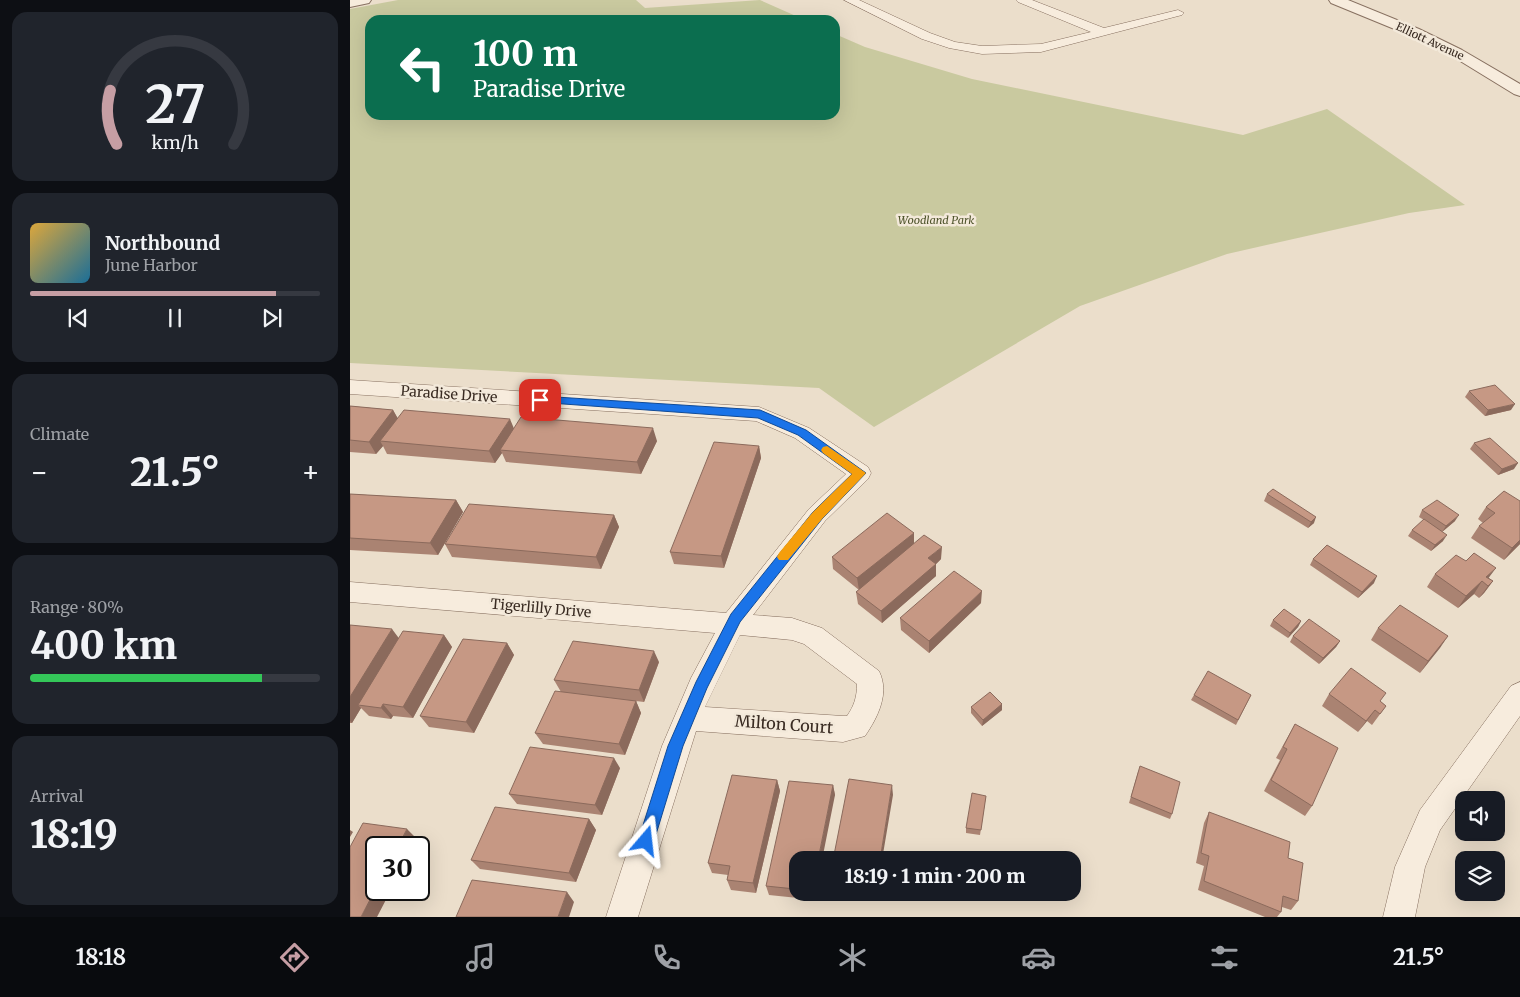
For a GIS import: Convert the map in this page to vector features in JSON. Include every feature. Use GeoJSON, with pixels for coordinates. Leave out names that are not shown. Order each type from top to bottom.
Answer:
{"type":"FeatureCollection","features":[{"type":"Feature","properties":{"kind":"street"},"geometry":{"type":"LineString","coordinates":[[350,3],[364,0]]}},
{"type":"Feature","properties":{"kind":"street"},"geometry":{"type":"LineString","coordinates":[[850,0],[926,36],[953,45],[982,50],[1041,48],[1178,13]]}},
{"type":"Feature","properties":{"kind":"street"},"geometry":{"type":"LineString","coordinates":[[1022,0],[1102,32]]}},
{"type":"Feature","properties":{"kind":"street","name":"Elliott Avenue"},"geometry":{"type":"LineString","coordinates":[[1336,0],[1432,41],[1480,66],[1520,91]]}},
{"type":"Feature","properties":{"kind":"street","name":"Paradise Drive"},"geometry":{"type":"LineString","coordinates":[[350,387],[760,414],[802,432],[860,473],[817,515],[772,570],[732,624]]}},
{"type":"Feature","properties":{"kind":"street","name":"Tigerlilly Drive"},"geometry":{"type":"LineString","coordinates":[[350,592],[732,624]]}},
{"type":"Feature","properties":{"kind":"street"},"geometry":{"type":"LineString","coordinates":[[622,917],[676,746],[700,686],[732,624]]}},
{"type":"Feature","properties":{"kind":"street","name":"Milton Court"},"geometry":{"type":"LineString","coordinates":[[688,718],[843,729],[854,726],[865,713],[871,695],[870,679],[813,636],[792,628],[732,624]]}},
{"type":"Feature","properties":{"kind":"street"},"geometry":{"type":"LineString","coordinates":[[1399,917],[1410,867],[1430,820],[1520,694]]}},
{"type":"Feature","properties":{"kind":"green space","name":"Woodland Park"},"geometry":{"type":"Polygon","coordinates":[[[398,0],[636,0],[645,8],[760,0],[794,15],[365,15],[365,120],[840,120],[840,36],[865,47],[972,79],[1243,135],[1327,109],[1465,205],[1409,213],[1227,254],[1080,306],[874,427],[819,388],[350,363],[350,9],[398,0]]]}},
{"type":"Feature","properties":{"kind":"building"},"geometry":{"type":"Polygon","coordinates":[[[1495,385],[1515,404],[1488,410],[1469,391],[1495,385]]]}},
{"type":"Feature","properties":{"kind":"building"},"geometry":{"type":"Polygon","coordinates":[[[350,406],[393,410],[369,442],[350,440],[350,406]]]}},
{"type":"Feature","properties":{"kind":"building"},"geometry":{"type":"Polygon","coordinates":[[[404,410],[510,419],[489,451],[380,441],[404,410]]]}},
{"type":"Feature","properties":{"kind":"building"},"geometry":{"type":"Polygon","coordinates":[[[521,417],[653,428],[637,462],[500,450],[521,417]]]}},
{"type":"Feature","properties":{"kind":"building"},"geometry":{"type":"Polygon","coordinates":[[[1490,438],[1518,463],[1502,469],[1474,443],[1490,438]]]}},
{"type":"Feature","properties":{"kind":"building"},"geometry":{"type":"Polygon","coordinates":[[[714,442],[759,446],[721,556],[670,552],[714,442]]]}},
{"type":"Feature","properties":{"kind":"building"},"geometry":{"type":"Polygon","coordinates":[[[1273,489],[1316,517],[1311,522],[1267,494],[1273,489]]]}},
{"type":"Feature","properties":{"kind":"building"},"geometry":{"type":"Polygon","coordinates":[[[1504,491],[1520,501],[1520,540],[1512,548],[1479,526],[1495,513],[1486,507],[1504,491]]]}},
{"type":"Feature","properties":{"kind":"building"},"geometry":{"type":"Polygon","coordinates":[[[350,494],[456,500],[430,543],[350,538],[350,494]]]}},
{"type":"Feature","properties":{"kind":"building"},"geometry":{"type":"Polygon","coordinates":[[[1437,500],[1459,515],[1446,526],[1422,510],[1437,500]]]}},
{"type":"Feature","properties":{"kind":"building"},"geometry":{"type":"Polygon","coordinates":[[[469,504],[614,515],[596,557],[445,544],[469,504]]]}},
{"type":"Feature","properties":{"kind":"building"},"geometry":{"type":"Polygon","coordinates":[[[887,513],[914,533],[857,578],[832,557],[887,513]]]}},
{"type":"Feature","properties":{"kind":"building"},"geometry":{"type":"Polygon","coordinates":[[[1424,519],[1447,535],[1435,545],[1412,530],[1424,519]]]}},
{"type":"Feature","properties":{"kind":"building"},"geometry":{"type":"Polygon","coordinates":[[[924,535],[942,547],[928,558],[936,564],[881,611],[856,592],[924,535]]]}},
{"type":"Feature","properties":{"kind":"building"},"geometry":{"type":"Polygon","coordinates":[[[1327,545],[1377,576],[1362,592],[1313,559],[1327,545]]]}},
{"type":"Feature","properties":{"kind":"building"},"geometry":{"type":"Polygon","coordinates":[[[1474,553],[1496,568],[1486,577],[1493,581],[1488,586],[1482,581],[1466,596],[1435,574],[1456,555],[1466,561],[1474,553]]]}},
{"type":"Feature","properties":{"kind":"building"},"geometry":{"type":"Polygon","coordinates":[[[954,571],[982,591],[929,641],[900,618],[954,571]]]}},
{"type":"Feature","properties":{"kind":"building"},"geometry":{"type":"Polygon","coordinates":[[[1400,605],[1448,636],[1428,661],[1378,628],[1400,605]]]}},
{"type":"Feature","properties":{"kind":"building"},"geometry":{"type":"Polygon","coordinates":[[[1284,609],[1301,621],[1290,633],[1273,620],[1284,609]]]}},
{"type":"Feature","properties":{"kind":"building"},"geometry":{"type":"Polygon","coordinates":[[[1309,619],[1340,641],[1323,658],[1293,636],[1309,619]]]}},
{"type":"Feature","properties":{"kind":"building"},"geometry":{"type":"Polygon","coordinates":[[[350,625],[392,629],[350,697],[350,625]]]}},
{"type":"Feature","properties":{"kind":"building"},"geometry":{"type":"Polygon","coordinates":[[[403,631],[444,635],[403,707],[383,704],[381,708],[358,705],[403,631]]]}},
{"type":"Feature","properties":{"kind":"building"},"geometry":{"type":"Polygon","coordinates":[[[463,639],[507,643],[466,722],[420,716],[463,639]]]}},
{"type":"Feature","properties":{"kind":"building"},"geometry":{"type":"Polygon","coordinates":[[[573,641],[654,651],[639,690],[554,680],[573,641]]]}},
{"type":"Feature","properties":{"kind":"building"},"geometry":{"type":"Polygon","coordinates":[[[1351,668],[1386,693],[1380,701],[1386,706],[1380,714],[1375,710],[1366,721],[1329,694],[1351,668]]]}},
{"type":"Feature","properties":{"kind":"building"},"geometry":{"type":"Polygon","coordinates":[[[1208,671],[1251,695],[1238,720],[1194,695],[1208,671]]]}},
{"type":"Feature","properties":{"kind":"building"},"geometry":{"type":"Polygon","coordinates":[[[555,691],[636,701],[619,744],[535,733],[555,691]]]}},
{"type":"Feature","properties":{"kind":"building"},"geometry":{"type":"Polygon","coordinates":[[[990,692],[1002,704],[983,720],[971,707],[990,692]]]}},
{"type":"Feature","properties":{"kind":"building"},"geometry":{"type":"Polygon","coordinates":[[[1295,724],[1338,748],[1312,806],[1271,780],[1287,749],[1283,747],[1295,724]]]}},
{"type":"Feature","properties":{"kind":"building"},"geometry":{"type":"Polygon","coordinates":[[[530,747],[614,758],[595,805],[509,794],[530,747]]]}},
{"type":"Feature","properties":{"kind":"building"},"geometry":{"type":"Polygon","coordinates":[[[1140,766],[1180,782],[1172,814],[1131,797],[1140,766]]]}},
{"type":"Feature","properties":{"kind":"building"},"geometry":{"type":"Polygon","coordinates":[[[732,775],[777,780],[753,883],[727,880],[730,866],[708,863],[732,775]]]}},
{"type":"Feature","properties":{"kind":"building"},"geometry":{"type":"Polygon","coordinates":[[[849,779],[892,785],[881,851],[835,851],[849,779]]]}},
{"type":"Feature","properties":{"kind":"building"},"geometry":{"type":"Polygon","coordinates":[[[789,781],[833,785],[820,851],[789,851],[789,888],[766,886],[789,781]]]}},
{"type":"Feature","properties":{"kind":"building"},"geometry":{"type":"Polygon","coordinates":[[[972,793],[986,796],[981,830],[966,828],[972,793]]]}},
{"type":"Feature","properties":{"kind":"building"},"geometry":{"type":"Polygon","coordinates":[[[495,807],[589,819],[569,873],[471,860],[495,807]]]}},
{"type":"Feature","properties":{"kind":"building"},"geometry":{"type":"Polygon","coordinates":[[[1209,812],[1290,842],[1288,858],[1303,863],[1298,901],[1283,896],[1281,912],[1204,881],[1209,856],[1201,853],[1209,812]]]}},
{"type":"Feature","properties":{"kind":"building"},"geometry":{"type":"Polygon","coordinates":[[[363,823],[407,829],[403,836],[365,836],[365,901],[369,901],[361,917],[350,917],[350,847],[363,823]]]}},
{"type":"Feature","properties":{"kind":"building"},"geometry":{"type":"Polygon","coordinates":[[[472,880],[567,892],[558,917],[456,917],[472,880]]]}},
{"type":"Feature","properties":{"kind":"slow traffic"},"geometry":{"type":"LineString","coordinates":[[783,557],[817,515],[860,473],[827,450]]}},
{"type":"Feature","properties":{"kind":"route"},"geometry":{"type":"LineString","coordinates":[[540,400],[760,414],[802,432],[860,473],[817,515],[736,618],[700,686],[676,746],[646,841]]}}]}
